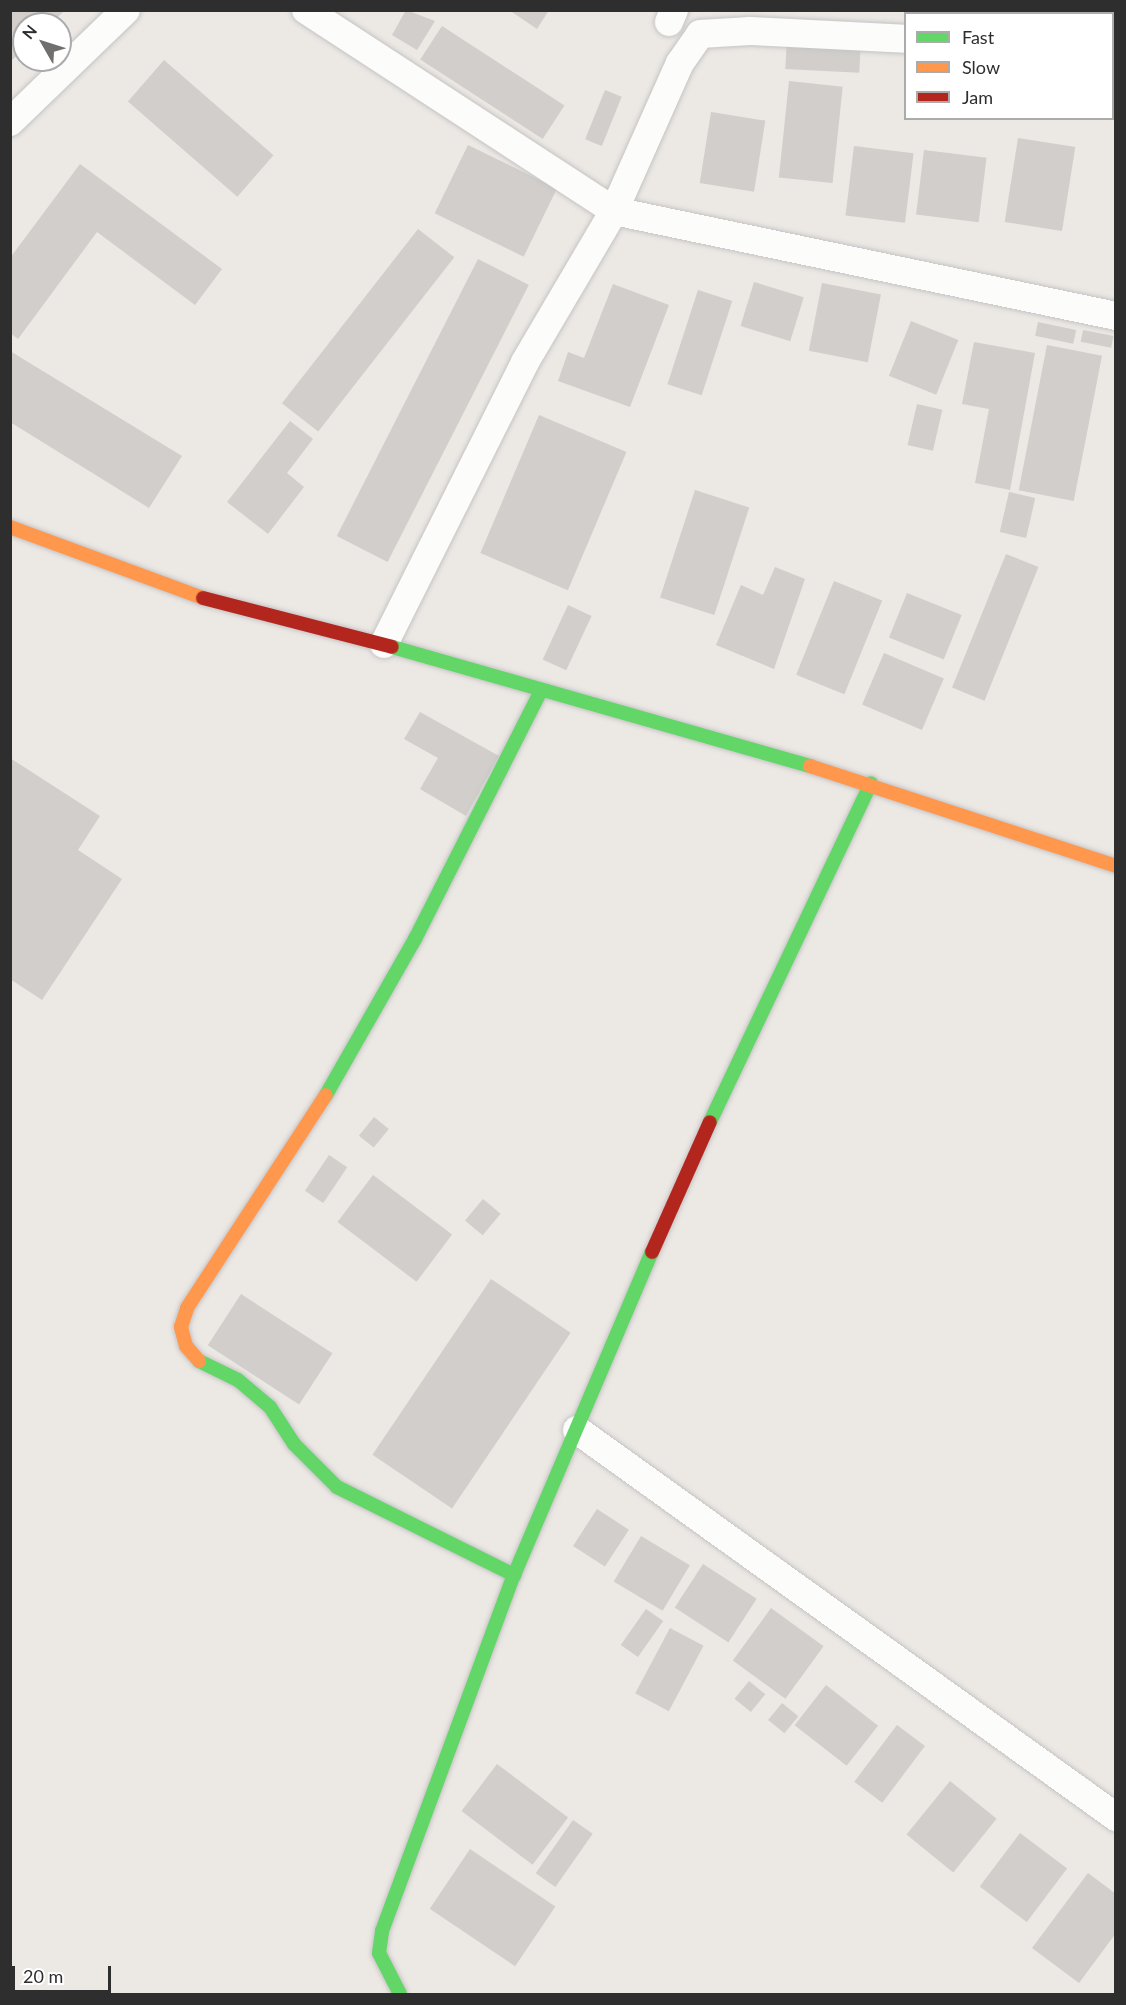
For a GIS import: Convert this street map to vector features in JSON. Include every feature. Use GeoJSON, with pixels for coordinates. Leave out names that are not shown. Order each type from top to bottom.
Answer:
{"type":"FeatureCollection","features":[{"type":"Feature","properties":{"kind":"street"},"geometry":{"type":"LineString","coordinates":[[10,122],[126,10]]}},
{"type":"Feature","properties":{"kind":"street"},"geometry":{"type":"LineString","coordinates":[[306,10],[614,212],[1116,316]]}},
{"type":"Feature","properties":{"kind":"street"},"geometry":{"type":"LineString","coordinates":[[384,644],[525,362],[614,212],[680,63],[700,34],[750,31],[904,39]]}},
{"type":"Feature","properties":{"kind":"street"},"geometry":{"type":"LineString","coordinates":[[10,527],[190,595],[384,644],[540,693],[871,783],[1116,866]]}},
{"type":"Feature","properties":{"kind":"street"},"geometry":{"type":"LineString","coordinates":[[514,1575],[337,1487],[294,1444],[270,1407],[238,1380],[202,1364],[186,1346],[181,1327],[187,1308],[304,1133],[409,949],[540,693]]}},
{"type":"Feature","properties":{"kind":"street"},"geometry":{"type":"LineString","coordinates":[[400,1995],[379,1953],[382,1931],[514,1575],[682,1182],[871,783]]}},
{"type":"Feature","properties":{"kind":"street"},"geometry":{"type":"LineString","coordinates":[[577,1430],[1116,1818]]}},
{"type":"Feature","properties":{"kind":"building"},"geometry":{"type":"Polygon","coordinates":[[[10,10],[65,10],[63,12],[12,12],[12,60],[10,62],[10,10]]]}},
{"type":"Feature","properties":{"kind":"building"},"geometry":{"type":"Polygon","coordinates":[[[406,10],[435,21],[417,50],[392,35],[406,10]]]}},
{"type":"Feature","properties":{"kind":"building"},"geometry":{"type":"Polygon","coordinates":[[[509,10],[549,10],[537,29],[509,10]]]}},
{"type":"Feature","properties":{"kind":"building"},"geometry":{"type":"Polygon","coordinates":[[[442,26],[564,106],[543,139],[420,60],[442,26]]]}},
{"type":"Feature","properties":{"kind":"building"},"geometry":{"type":"Polygon","coordinates":[[[787,37],[861,41],[859,73],[785,69],[787,37]]]}},
{"type":"Feature","properties":{"kind":"building"},"geometry":{"type":"Polygon","coordinates":[[[164,60],[273,155],[237,197],[128,102],[164,60]]]}},
{"type":"Feature","properties":{"kind":"building"},"geometry":{"type":"Polygon","coordinates":[[[789,81],[843,87],[833,183],[779,177],[789,81]]]}},
{"type":"Feature","properties":{"kind":"building"},"geometry":{"type":"Polygon","coordinates":[[[605,90],[622,97],[602,146],[585,139],[605,90]]]}},
{"type":"Feature","properties":{"kind":"building"},"geometry":{"type":"Polygon","coordinates":[[[711,112],[765,121],[754,192],[700,183],[711,112]]]}},
{"type":"Feature","properties":{"kind":"building"},"geometry":{"type":"Polygon","coordinates":[[[1018,138],[1075,147],[1062,231],[1005,222],[1018,138]]]}},
{"type":"Feature","properties":{"kind":"building"},"geometry":{"type":"Polygon","coordinates":[[[468,145],[557,188],[524,257],[435,213],[468,145]]]}},
{"type":"Feature","properties":{"kind":"building"},"geometry":{"type":"Polygon","coordinates":[[[854,146],[914,153],[905,223],[845,215],[854,146]]]}},
{"type":"Feature","properties":{"kind":"building"},"geometry":{"type":"Polygon","coordinates":[[[924,150],[987,158],[979,222],[916,215],[924,150]]]}},
{"type":"Feature","properties":{"kind":"building"},"geometry":{"type":"Polygon","coordinates":[[[80,164],[222,269],[195,305],[97,232],[18,339],[10,333],[10,258],[80,164]]]}},
{"type":"Feature","properties":{"kind":"building"},"geometry":{"type":"Polygon","coordinates":[[[418,229],[454,257],[318,431],[282,403],[418,229]]]}},
{"type":"Feature","properties":{"kind":"building"},"geometry":{"type":"Polygon","coordinates":[[[478,259],[529,285],[388,562],[337,536],[478,259]]]}},
{"type":"Feature","properties":{"kind":"building"},"geometry":{"type":"Polygon","coordinates":[[[754,282],[804,297],[790,341],[741,326],[754,282]]]}},
{"type":"Feature","properties":{"kind":"building"},"geometry":{"type":"Polygon","coordinates":[[[822,283],[881,294],[868,362],[809,351],[822,283]]]}},
{"type":"Feature","properties":{"kind":"building"},"geometry":{"type":"Polygon","coordinates":[[[613,284],[669,305],[630,407],[558,381],[568,352],[584,358],[613,284]]]}},
{"type":"Feature","properties":{"kind":"building"},"geometry":{"type":"Polygon","coordinates":[[[698,290],[732,301],[702,395],[667,384],[698,290]]]}},
{"type":"Feature","properties":{"kind":"building"},"geometry":{"type":"Polygon","coordinates":[[[911,321],[958,340],[936,395],[889,376],[911,321]]]}},
{"type":"Feature","properties":{"kind":"building"},"geometry":{"type":"Polygon","coordinates":[[[1038,322],[1076,330],[1073,344],[1035,336],[1038,322]]]}},
{"type":"Feature","properties":{"kind":"building"},"geometry":{"type":"Polygon","coordinates":[[[1083,330],[1113,336],[1111,348],[1081,342],[1083,330]]]}},
{"type":"Feature","properties":{"kind":"building"},"geometry":{"type":"Polygon","coordinates":[[[974,342],[1035,353],[1010,490],[975,483],[989,409],[962,404],[974,342]]]}},
{"type":"Feature","properties":{"kind":"building"},"geometry":{"type":"Polygon","coordinates":[[[1047,345],[1102,356],[1074,501],[1019,490],[1047,345]]]}},
{"type":"Feature","properties":{"kind":"building"},"geometry":{"type":"Polygon","coordinates":[[[10,351],[182,456],[149,508],[10,422],[10,351]]]}},
{"type":"Feature","properties":{"kind":"building"},"geometry":{"type":"Polygon","coordinates":[[[917,404],[942,410],[933,451],[908,445],[917,404]]]}},
{"type":"Feature","properties":{"kind":"building"},"geometry":{"type":"Polygon","coordinates":[[[539,415],[626,452],[568,590],[480,553],[539,415]]]}},
{"type":"Feature","properties":{"kind":"building"},"geometry":{"type":"Polygon","coordinates":[[[290,421],[313,439],[287,473],[304,487],[268,534],[227,502],[290,421]]]}},
{"type":"Feature","properties":{"kind":"building"},"geometry":{"type":"Polygon","coordinates":[[[695,490],[749,508],[714,615],[660,597],[695,490]]]}},
{"type":"Feature","properties":{"kind":"building"},"geometry":{"type":"Polygon","coordinates":[[[1009,492],[1035,498],[1026,538],[1000,532],[1009,492]]]}},
{"type":"Feature","properties":{"kind":"building"},"geometry":{"type":"Polygon","coordinates":[[[1006,554],[1038,567],[985,701],[952,688],[1006,554]]]}},
{"type":"Feature","properties":{"kind":"building"},"geometry":{"type":"Polygon","coordinates":[[[775,567],[805,579],[774,669],[716,645],[741,585],[763,595],[775,567]]]}},
{"type":"Feature","properties":{"kind":"building"},"geometry":{"type":"Polygon","coordinates":[[[834,581],[882,600],[844,694],[796,675],[834,581]]]}},
{"type":"Feature","properties":{"kind":"building"},"geometry":{"type":"Polygon","coordinates":[[[907,593],[962,615],[944,660],[889,638],[907,593]]]}},
{"type":"Feature","properties":{"kind":"building"},"geometry":{"type":"Polygon","coordinates":[[[568,605],[592,616],[566,670],[543,659],[568,605]]]}},
{"type":"Feature","properties":{"kind":"building"},"geometry":{"type":"Polygon","coordinates":[[[884,653],[944,678],[922,730],[862,705],[884,653]]]}},
{"type":"Feature","properties":{"kind":"building"},"geometry":{"type":"Polygon","coordinates":[[[420,712],[499,756],[466,816],[420,789],[438,758],[404,739],[420,712]]]}},
{"type":"Feature","properties":{"kind":"building"},"geometry":{"type":"Polygon","coordinates":[[[10,758],[100,816],[78,850],[122,879],[42,1000],[10,979],[10,758]]]}},
{"type":"Feature","properties":{"kind":"building"},"geometry":{"type":"Polygon","coordinates":[[[374,1117],[389,1129],[374,1148],[359,1136],[374,1117]]]}},
{"type":"Feature","properties":{"kind":"building"},"geometry":{"type":"Polygon","coordinates":[[[329,1155],[347,1167],[323,1203],[305,1191],[329,1155]]]}},
{"type":"Feature","properties":{"kind":"building"},"geometry":{"type":"Polygon","coordinates":[[[373,1175],[452,1235],[417,1282],[337,1222],[373,1175]]]}},
{"type":"Feature","properties":{"kind":"building"},"geometry":{"type":"Polygon","coordinates":[[[483,1199],[501,1214],[483,1235],[465,1220],[483,1199]]]}},
{"type":"Feature","properties":{"kind":"building"},"geometry":{"type":"Polygon","coordinates":[[[491,1279],[571,1333],[452,1508],[372,1455],[491,1279]]]}},
{"type":"Feature","properties":{"kind":"building"},"geometry":{"type":"Polygon","coordinates":[[[241,1294],[332,1353],[299,1405],[208,1345],[241,1294]]]}},
{"type":"Feature","properties":{"kind":"building"},"geometry":{"type":"Polygon","coordinates":[[[597,1509],[629,1530],[605,1567],[573,1546],[597,1509]]]}},
{"type":"Feature","properties":{"kind":"building"},"geometry":{"type":"Polygon","coordinates":[[[641,1536],[690,1565],[663,1611],[614,1581],[641,1536]]]}},
{"type":"Feature","properties":{"kind":"building"},"geometry":{"type":"Polygon","coordinates":[[[703,1564],[757,1599],[728,1642],[675,1608],[703,1564]]]}},
{"type":"Feature","properties":{"kind":"building"},"geometry":{"type":"Polygon","coordinates":[[[771,1608],[824,1646],[785,1699],[733,1661],[771,1608]]]}},
{"type":"Feature","properties":{"kind":"building"},"geometry":{"type":"Polygon","coordinates":[[[646,1609],[663,1621],[638,1657],[621,1645],[646,1609]]]}},
{"type":"Feature","properties":{"kind":"building"},"geometry":{"type":"Polygon","coordinates":[[[670,1628],[704,1646],[669,1711],[635,1693],[670,1628]]]}},
{"type":"Feature","properties":{"kind":"building"},"geometry":{"type":"Polygon","coordinates":[[[749,1681],[765,1694],[751,1712],[735,1699],[749,1681]]]}},
{"type":"Feature","properties":{"kind":"building"},"geometry":{"type":"Polygon","coordinates":[[[826,1685],[878,1726],[847,1766],[795,1725],[826,1685]]]}},
{"type":"Feature","properties":{"kind":"building"},"geometry":{"type":"Polygon","coordinates":[[[782,1703],[798,1716],[784,1733],[768,1720],[782,1703]]]}},
{"type":"Feature","properties":{"kind":"building"},"geometry":{"type":"Polygon","coordinates":[[[897,1725],[925,1746],[882,1803],[854,1782],[897,1725]]]}},
{"type":"Feature","properties":{"kind":"building"},"geometry":{"type":"Polygon","coordinates":[[[497,1764],[568,1818],[533,1865],[461,1811],[497,1764]]]}},
{"type":"Feature","properties":{"kind":"building"},"geometry":{"type":"Polygon","coordinates":[[[950,1781],[997,1819],[953,1872],[907,1835],[950,1781]]]}},
{"type":"Feature","properties":{"kind":"building"},"geometry":{"type":"Polygon","coordinates":[[[573,1820],[593,1834],[555,1887],[536,1873],[573,1820]]]}},
{"type":"Feature","properties":{"kind":"building"},"geometry":{"type":"Polygon","coordinates":[[[1020,1833],[1067,1869],[1027,1922],[980,1887],[1020,1833]]]}},
{"type":"Feature","properties":{"kind":"building"},"geometry":{"type":"Polygon","coordinates":[[[470,1849],[555,1907],[515,1966],[430,1909],[470,1849]]]}},
{"type":"Feature","properties":{"kind":"building"},"geometry":{"type":"Polygon","coordinates":[[[1088,1873],[1116,1894],[1116,1933],[1079,1983],[1032,1948],[1088,1873]]]}},
{"type":"Feature","properties":{"kind":"traffic: fast"},"geometry":{"type":"LineString","coordinates":[[392,647],[810,766]]}},
{"type":"Feature","properties":{"kind":"traffic: fast"},"geometry":{"type":"LineString","coordinates":[[326,1095],[415,939],[540,693]]}},
{"type":"Feature","properties":{"kind":"traffic: fast"},"geometry":{"type":"LineString","coordinates":[[710,1122],[871,783]]}},
{"type":"Feature","properties":{"kind":"traffic: fast"},"geometry":{"type":"LineString","coordinates":[[400,1994],[379,1953],[382,1931],[514,1575],[652,1252]]}},
{"type":"Feature","properties":{"kind":"traffic: fast"},"geometry":{"type":"LineString","coordinates":[[199,1361],[238,1380],[270,1407],[294,1444],[337,1487],[514,1575]]}},
{"type":"Feature","properties":{"kind":"traffic: slow"},"geometry":{"type":"LineString","coordinates":[[10,527],[203,598]]}},
{"type":"Feature","properties":{"kind":"traffic: slow"},"geometry":{"type":"LineString","coordinates":[[810,766],[1116,866]]}},
{"type":"Feature","properties":{"kind":"traffic: slow"},"geometry":{"type":"LineString","coordinates":[[199,1361],[186,1346],[181,1327],[187,1308],[326,1095]]}},
{"type":"Feature","properties":{"kind":"traffic: jam"},"geometry":{"type":"LineString","coordinates":[[203,598],[392,647]]}},
{"type":"Feature","properties":{"kind":"traffic: jam"},"geometry":{"type":"LineString","coordinates":[[652,1252],[710,1122]]}}]}
